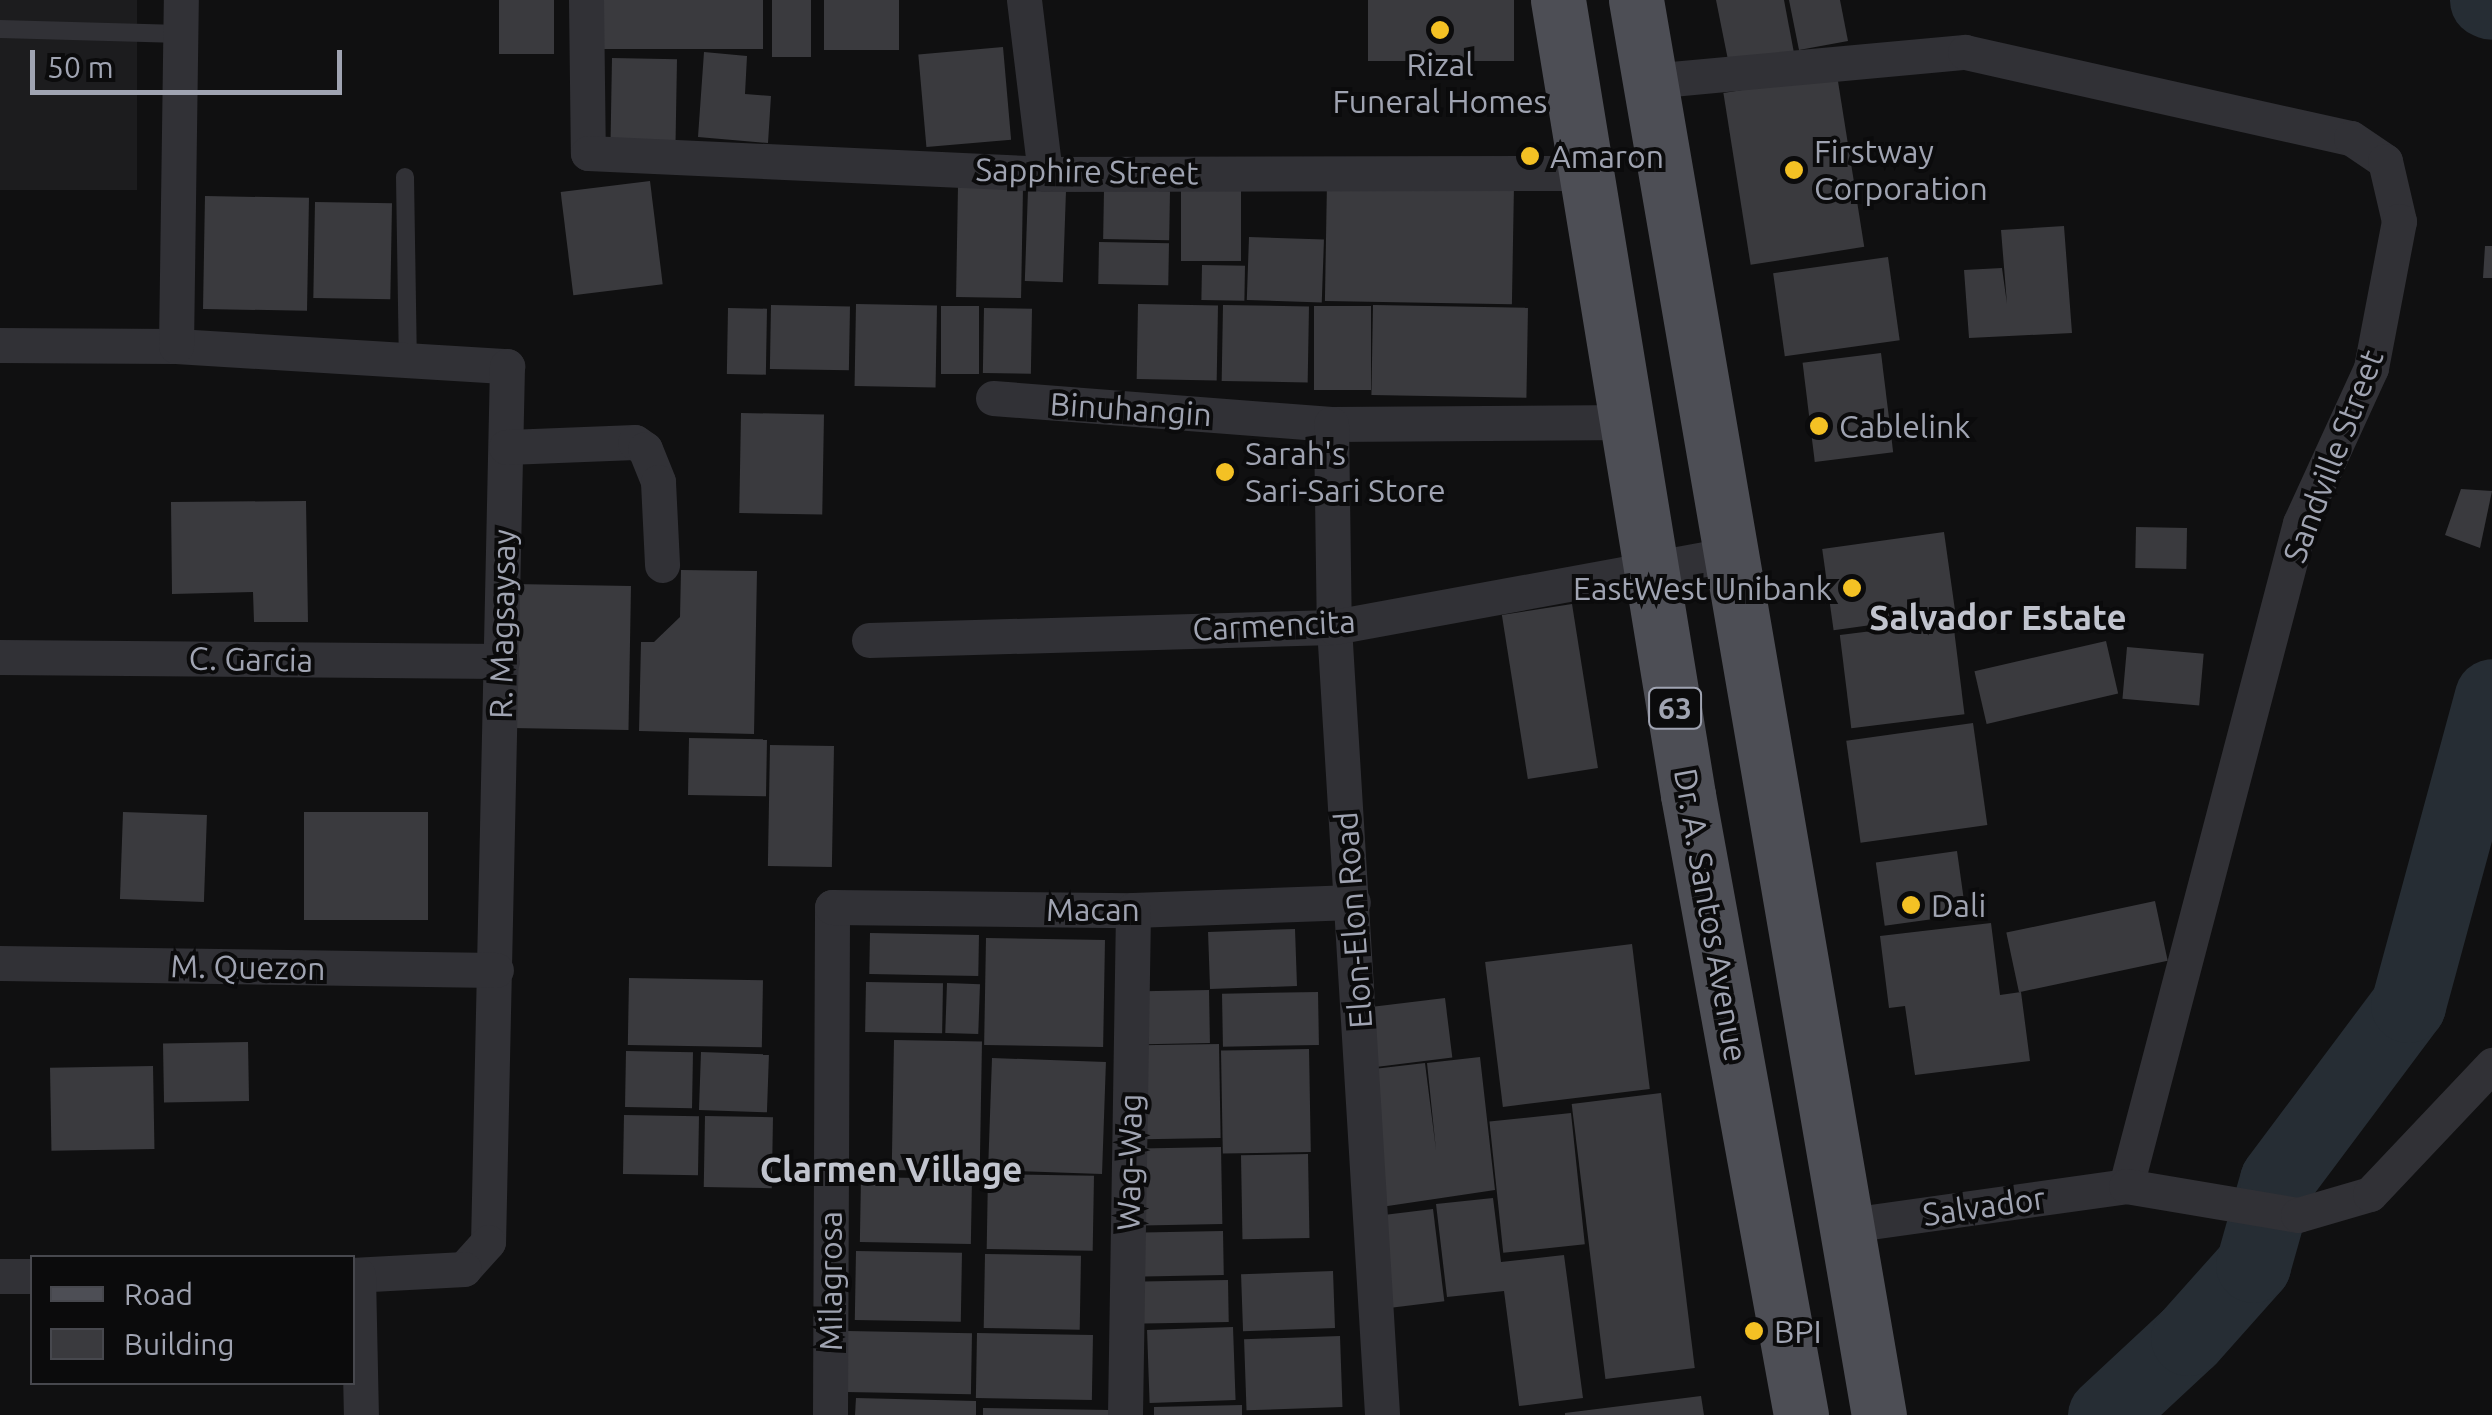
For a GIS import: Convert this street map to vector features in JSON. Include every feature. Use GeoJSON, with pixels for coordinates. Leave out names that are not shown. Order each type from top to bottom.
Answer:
{"type":"FeatureCollection","features":[{"type":"Feature","properties":{"kind":"main road","name":"Dr. A. Santos Avenue"},"geometry":{"type":"LineString","coordinates":[[1558,0],[1654,566],[1688,795],[1801,1415]]}},
{"type":"Feature","properties":{"kind":"main road"},"geometry":{"type":"LineString","coordinates":[[1636,0],[1734,554],[1842,1226],[1879,1415]]}},
{"type":"Feature","properties":{"kind":"street","name":"Sapphire Street"},"geometry":{"type":"LineString","coordinates":[[586,0],[588,153],[1046,174],[1586,172]]}},
{"type":"Feature","properties":{"kind":"street"},"geometry":{"type":"LineString","coordinates":[[1024,0],[1046,174]]}},
{"type":"Feature","properties":{"kind":"street"},"geometry":{"type":"LineString","coordinates":[[176,346],[180,17]]}},
{"type":"Feature","properties":{"kind":"street","name":"Sandville Street"},"geometry":{"type":"LineString","coordinates":[[1650,81],[1965,52],[2351,138],[2385,161],[2399,221],[2386,312],[2371,368],[2300,523],[2126,1186]]}},
{"type":"Feature","properties":{"kind":"street","name":"R. Magsaysay"},"geometry":{"type":"LineString","coordinates":[[0,345],[176,346],[507,366],[488,1242],[464,1269],[356,1275]]}},
{"type":"Feature","properties":{"kind":"street","name":"Binuhangin"},"geometry":{"type":"LineString","coordinates":[[993,398],[1331,424],[1630,422]]}},
{"type":"Feature","properties":{"kind":"street","name":"Elon-Elon Road"},"geometry":{"type":"LineString","coordinates":[[1331,424],[1334,627],[1382,1415]]}},
{"type":"Feature","properties":{"kind":"street"},"geometry":{"type":"LineString","coordinates":[[506,447],[635,442],[645,450],[658,482],[662,565]]}},
{"type":"Feature","properties":{"kind":"street","name":"Carmencita"},"geometry":{"type":"LineString","coordinates":[[869,640],[1334,627],[1734,554]]}},
{"type":"Feature","properties":{"kind":"street","name":"C. Garcia"},"geometry":{"type":"LineString","coordinates":[[0,657],[502,662]]}},
{"type":"Feature","properties":{"kind":"street","name":"Macan"},"geometry":{"type":"LineString","coordinates":[[832,907],[1133,910],[1353,902]]}},
{"type":"Feature","properties":{"kind":"street","name":"Milagrosa"},"geometry":{"type":"LineString","coordinates":[[830,1415],[832,907]]}},
{"type":"Feature","properties":{"kind":"street","name":"Wag-Wag"},"geometry":{"type":"LineString","coordinates":[[1124,1415],[1133,910]]}},
{"type":"Feature","properties":{"kind":"street","name":"M. Quezon"},"geometry":{"type":"LineString","coordinates":[[0,962],[496,970]]}},
{"type":"Feature","properties":{"kind":"street","name":"Salvador"},"geometry":{"type":"LineString","coordinates":[[1842,1226],[2126,1186],[2225,1206],[2298,1215],[2370,1194],[2492,1066]]}},
{"type":"Feature","properties":{"kind":"street"},"geometry":{"type":"LineString","coordinates":[[356,1275],[360,1415]]}},
{"type":"Feature","properties":{"kind":"street"},"geometry":{"type":"LineString","coordinates":[[0,1276],[30,1276]]}},
{"type":"Feature","properties":{"kind":"lane"},"geometry":{"type":"LineString","coordinates":[[0,29],[180,17]]}},
{"type":"Feature","properties":{"kind":"lane"},"geometry":{"type":"LineString","coordinates":[[405,177],[408,362]]}},
{"type":"Feature","properties":{"kind":"shaded area"},"geometry":{"type":"Polygon","coordinates":[[[0,0],[137,0],[137,190],[0,190],[0,0]]]}},
{"type":"Feature","properties":{"kind":"building"},"geometry":{"type":"Polygon","coordinates":[[[499,0],[554,0],[554,54],[499,54],[499,0]]]}},
{"type":"Feature","properties":{"kind":"building"},"geometry":{"type":"Polygon","coordinates":[[[603,0],[763,0],[763,49],[603,49],[603,0]]]}},
{"type":"Feature","properties":{"kind":"building"},"geometry":{"type":"Polygon","coordinates":[[[772,0],[811,0],[811,57],[772,57],[772,0]]]}},
{"type":"Feature","properties":{"kind":"building"},"geometry":{"type":"Polygon","coordinates":[[[824,0],[899,0],[899,50],[824,50],[824,0]]]}},
{"type":"Feature","properties":{"kind":"building","name":"Rizal Funeral Homes"},"geometry":{"type":"Polygon","coordinates":[[[1368,0],[1514,0],[1514,61],[1368,61],[1368,0]]]}},
{"type":"Feature","properties":{"kind":"building"},"geometry":{"type":"Polygon","coordinates":[[[1716,0],[1784,0],[1794,53],[1729,65],[1716,0]]]}},
{"type":"Feature","properties":{"kind":"building"},"geometry":{"type":"Polygon","coordinates":[[[1789,0],[1840,0],[1848,41],[1799,50],[1789,0]]]}},
{"type":"Feature","properties":{"kind":"building"},"geometry":{"type":"Polygon","coordinates":[[[1003,47],[1011,140],[926,147],[918,54],[1003,47]]]}},
{"type":"Feature","properties":{"kind":"building"},"geometry":{"type":"Polygon","coordinates":[[[704,52],[747,56],[745,94],[771,96],[768,143],[698,137],[704,52]]]}},
{"type":"Feature","properties":{"kind":"building"},"geometry":{"type":"Polygon","coordinates":[[[612,58],[677,59],[676,143],[611,142],[612,58]]]}},
{"type":"Feature","properties":{"kind":"building","name":"Firstway Corporation"},"geometry":{"type":"Polygon","coordinates":[[[1837,75],[1864,247],[1751,265],[1723,93],[1837,75]]]}},
{"type":"Feature","properties":{"kind":"building"},"geometry":{"type":"Polygon","coordinates":[[[650,181],[663,284],[573,295],[561,192],[650,181]]]}},
{"type":"Feature","properties":{"kind":"building"},"geometry":{"type":"Polygon","coordinates":[[[1327,182],[1514,185],[1512,304],[1325,301],[1327,182]]]}},
{"type":"Feature","properties":{"kind":"building"},"geometry":{"type":"Polygon","coordinates":[[[958,186],[1023,187],[1021,298],[956,297],[958,186]]]}},
{"type":"Feature","properties":{"kind":"building"},"geometry":{"type":"Polygon","coordinates":[[[1028,190],[1066,191],[1063,282],[1025,281],[1028,190]]]}},
{"type":"Feature","properties":{"kind":"building"},"geometry":{"type":"Polygon","coordinates":[[[1104,190],[1170,191],[1169,240],[1103,239],[1104,190]]]}},
{"type":"Feature","properties":{"kind":"building"},"geometry":{"type":"Polygon","coordinates":[[[1181,191],[1241,191],[1241,261],[1181,261],[1181,191]]]}},
{"type":"Feature","properties":{"kind":"building"},"geometry":{"type":"Polygon","coordinates":[[[205,196],[309,198],[307,311],[203,309],[205,196]]]}},
{"type":"Feature","properties":{"kind":"building"},"geometry":{"type":"Polygon","coordinates":[[[315,202],[392,203],[390,299],[313,298],[315,202]]]}},
{"type":"Feature","properties":{"kind":"building"},"geometry":{"type":"Polygon","coordinates":[[[2064,226],[2072,333],[1969,338],[1964,270],[2002,268],[2007,304],[2001,230],[2064,226]]]}},
{"type":"Feature","properties":{"kind":"building"},"geometry":{"type":"Polygon","coordinates":[[[1249,237],[1324,240],[1322,303],[1247,300],[1249,237]]]}},
{"type":"Feature","properties":{"kind":"building"},"geometry":{"type":"Polygon","coordinates":[[[1099,242],[1169,243],[1168,285],[1098,284],[1099,242]]]}},
{"type":"Feature","properties":{"kind":"building"},"geometry":{"type":"Polygon","coordinates":[[[2485,246],[2492,246],[2492,278],[2483,278],[2485,246]]]}},
{"type":"Feature","properties":{"kind":"building"},"geometry":{"type":"Polygon","coordinates":[[[1888,257],[1900,340],[1785,356],[1773,273],[1888,257]]]}},
{"type":"Feature","properties":{"kind":"building"},"geometry":{"type":"Polygon","coordinates":[[[1202,265],[1245,266],[1244,301],[1201,300],[1202,265]]]}},
{"type":"Feature","properties":{"kind":"building"},"geometry":{"type":"Polygon","coordinates":[[[856,304],[937,305],[936,387],[855,386],[856,304]]]}},
{"type":"Feature","properties":{"kind":"building"},"geometry":{"type":"Polygon","coordinates":[[[1138,304],[1218,305],[1217,380],[1137,379],[1138,304]]]}},
{"type":"Feature","properties":{"kind":"building"},"geometry":{"type":"Polygon","coordinates":[[[771,305],[850,306],[849,370],[770,369],[771,305]]]}},
{"type":"Feature","properties":{"kind":"building"},"geometry":{"type":"Polygon","coordinates":[[[1223,305],[1309,307],[1308,382],[1222,381],[1223,305]]]}},
{"type":"Feature","properties":{"kind":"building"},"geometry":{"type":"Polygon","coordinates":[[[1373,305],[1528,308],[1526,398],[1371,395],[1373,305]]]}},
{"type":"Feature","properties":{"kind":"building"},"geometry":{"type":"Polygon","coordinates":[[[941,306],[979,306],[979,374],[941,374],[941,306]]]}},
{"type":"Feature","properties":{"kind":"building"},"geometry":{"type":"Polygon","coordinates":[[[1314,306],[1371,306],[1371,390],[1314,390],[1314,306]]]}},
{"type":"Feature","properties":{"kind":"building"},"geometry":{"type":"Polygon","coordinates":[[[728,308],[767,309],[766,375],[727,374],[728,308]]]}},
{"type":"Feature","properties":{"kind":"building"},"geometry":{"type":"Polygon","coordinates":[[[984,308],[1032,309],[1031,374],[983,373],[984,308]]]}},
{"type":"Feature","properties":{"kind":"building"},"geometry":{"type":"Polygon","coordinates":[[[1881,353],[1893,452],[1815,462],[1803,363],[1881,353]]]}},
{"type":"Feature","properties":{"kind":"building"},"geometry":{"type":"Polygon","coordinates":[[[741,413],[824,414],[822,514],[739,513],[741,413]]]}},
{"type":"Feature","properties":{"kind":"building"},"geometry":{"type":"Polygon","coordinates":[[[2461,489],[2492,491],[2480,548],[2445,535],[2461,489]]]}},
{"type":"Feature","properties":{"kind":"building"},"geometry":{"type":"Polygon","coordinates":[[[306,501],[308,622],[254,622],[253,592],[172,594],[171,502],[306,501]]]}},
{"type":"Feature","properties":{"kind":"building"},"geometry":{"type":"Polygon","coordinates":[[[2136,527],[2187,528],[2186,569],[2135,568],[2136,527]]]}},
{"type":"Feature","properties":{"kind":"building"},"geometry":{"type":"Polygon","coordinates":[[[1944,532],[1955,613],[1834,630],[1822,549],[1944,532]]]}},
{"type":"Feature","properties":{"kind":"building"},"geometry":{"type":"Polygon","coordinates":[[[681,570],[757,571],[754,734],[639,731],[641,642],[654,642],[680,617],[681,570]]]}},
{"type":"Feature","properties":{"kind":"building"},"geometry":{"type":"Polygon","coordinates":[[[513,584],[631,586],[628,730],[510,728],[513,584]]]}},
{"type":"Feature","properties":{"kind":"building"},"geometry":{"type":"Polygon","coordinates":[[[1572,604],[1598,768],[1528,779],[1502,615],[1572,604]]]}},
{"type":"Feature","properties":{"kind":"building"},"geometry":{"type":"Polygon","coordinates":[[[1953,621],[1964,714],[1851,728],[1840,635],[1953,621]]]}},
{"type":"Feature","properties":{"kind":"building"},"geometry":{"type":"Polygon","coordinates":[[[2106,641],[2118,694],[1987,724],[1974,671],[2106,641]]]}},
{"type":"Feature","properties":{"kind":"building"},"geometry":{"type":"Polygon","coordinates":[[[2127,647],[2204,654],[2199,706],[2122,699],[2127,647]]]}},
{"type":"Feature","properties":{"kind":"building"},"geometry":{"type":"Polygon","coordinates":[[[1973,723],[1987,825],[1861,843],[1846,741],[1973,723]]]}},
{"type":"Feature","properties":{"kind":"building"},"geometry":{"type":"Polygon","coordinates":[[[689,738],[767,739],[766,796],[688,795],[689,738]]]}},
{"type":"Feature","properties":{"kind":"building"},"geometry":{"type":"Polygon","coordinates":[[[770,745],[834,746],[832,867],[768,866],[770,745]]]}},
{"type":"Feature","properties":{"kind":"building"},"geometry":{"type":"Polygon","coordinates":[[[123,812],[207,815],[204,902],[120,899],[123,812]]]}},
{"type":"Feature","properties":{"kind":"building"},"geometry":{"type":"Polygon","coordinates":[[[304,812],[428,812],[428,920],[304,920],[304,812]]]}},
{"type":"Feature","properties":{"kind":"building"},"geometry":{"type":"Polygon","coordinates":[[[1957,851],[1966,914],[1885,926],[1876,862],[1957,851]]]}},
{"type":"Feature","properties":{"kind":"building"},"geometry":{"type":"Polygon","coordinates":[[[2155,901],[2168,961],[2019,992],[2006,933],[2155,901]]]}},
{"type":"Feature","properties":{"kind":"building"},"geometry":{"type":"Polygon","coordinates":[[[1991,923],[2000,995],[2021,992],[2030,1061],[1915,1075],[1905,1006],[1889,1008],[1880,936],[1991,923]]]}},
{"type":"Feature","properties":{"kind":"building"},"geometry":{"type":"Polygon","coordinates":[[[1295,929],[1297,986],[1210,989],[1208,932],[1295,929]]]}},
{"type":"Feature","properties":{"kind":"building"},"geometry":{"type":"Polygon","coordinates":[[[870,933],[979,935],[978,976],[869,974],[870,933]]]}},
{"type":"Feature","properties":{"kind":"building"},"geometry":{"type":"Polygon","coordinates":[[[986,938],[1105,940],[1103,1047],[984,1045],[986,938]]]}},
{"type":"Feature","properties":{"kind":"building"},"geometry":{"type":"Polygon","coordinates":[[[1632,944],[1650,1089],[1503,1107],[1485,962],[1632,944]]]}},
{"type":"Feature","properties":{"kind":"building"},"geometry":{"type":"Polygon","coordinates":[[[629,978],[763,980],[762,1047],[628,1045],[629,978]]]}},
{"type":"Feature","properties":{"kind":"building"},"geometry":{"type":"Polygon","coordinates":[[[866,982],[943,983],[942,1033],[865,1032],[866,982]]]}},
{"type":"Feature","properties":{"kind":"building"},"geometry":{"type":"Polygon","coordinates":[[[947,983],[980,984],[978,1034],[945,1033],[947,983]]]}},
{"type":"Feature","properties":{"kind":"building"},"geometry":{"type":"Polygon","coordinates":[[[1209,990],[1210,1043],[1145,1044],[1144,991],[1209,990]]]}},
{"type":"Feature","properties":{"kind":"building"},"geometry":{"type":"Polygon","coordinates":[[[1318,992],[1319,1045],[1223,1047],[1222,994],[1318,992]]]}},
{"type":"Feature","properties":{"kind":"building"},"geometry":{"type":"Polygon","coordinates":[[[1445,998],[1452,1058],[1370,1068],[1363,1008],[1445,998]]]}},
{"type":"Feature","properties":{"kind":"building"},"geometry":{"type":"Polygon","coordinates":[[[894,1040],[982,1042],[980,1172],[892,1170],[894,1040]]]}},
{"type":"Feature","properties":{"kind":"building"},"geometry":{"type":"Polygon","coordinates":[[[248,1042],[249,1101],[164,1102],[163,1043],[248,1042]]]}},
{"type":"Feature","properties":{"kind":"building"},"geometry":{"type":"Polygon","coordinates":[[[1219,1044],[1221,1138],[1144,1139],[1142,1045],[1219,1044]]]}},
{"type":"Feature","properties":{"kind":"building"},"geometry":{"type":"Polygon","coordinates":[[[1309,1049],[1311,1152],[1223,1154],[1221,1051],[1309,1049]]]}},
{"type":"Feature","properties":{"kind":"building"},"geometry":{"type":"Polygon","coordinates":[[[626,1051],[693,1052],[692,1108],[625,1107],[626,1051]]]}},
{"type":"Feature","properties":{"kind":"building"},"geometry":{"type":"Polygon","coordinates":[[[701,1052],[769,1054],[767,1112],[699,1110],[701,1052]]]}},
{"type":"Feature","properties":{"kind":"building"},"geometry":{"type":"Polygon","coordinates":[[[1480,1057],[1495,1190],[1381,1207],[1365,1070],[1425,1063],[1436,1150],[1427,1063],[1480,1057]]]}},
{"type":"Feature","properties":{"kind":"building"},"geometry":{"type":"Polygon","coordinates":[[[992,1058],[1106,1062],[1102,1174],[988,1170],[992,1058]]]}},
{"type":"Feature","properties":{"kind":"building"},"geometry":{"type":"Polygon","coordinates":[[[153,1066],[154,1149],[51,1151],[50,1068],[153,1066]]]}},
{"type":"Feature","properties":{"kind":"building"},"geometry":{"type":"Polygon","coordinates":[[[1661,1093],[1695,1368],[1605,1379],[1572,1104],[1661,1093]]]}},
{"type":"Feature","properties":{"kind":"building"},"geometry":{"type":"Polygon","coordinates":[[[1571,1113],[1585,1244],[1503,1253],[1489,1122],[1571,1113]]]}},
{"type":"Feature","properties":{"kind":"building"},"geometry":{"type":"Polygon","coordinates":[[[624,1115],[699,1116],[698,1175],[623,1174],[624,1115]]]}},
{"type":"Feature","properties":{"kind":"building"},"geometry":{"type":"Polygon","coordinates":[[[705,1116],[773,1117],[772,1188],[704,1187],[705,1116]]]}},
{"type":"Feature","properties":{"kind":"building"},"geometry":{"type":"Polygon","coordinates":[[[1221,1147],[1222,1224],[1142,1225],[1141,1148],[1221,1147]]]}},
{"type":"Feature","properties":{"kind":"building"},"geometry":{"type":"Polygon","coordinates":[[[1308,1154],[1309,1238],[1242,1239],[1241,1155],[1308,1154]]]}},
{"type":"Feature","properties":{"kind":"building"},"geometry":{"type":"Polygon","coordinates":[[[988,1174],[1094,1176],[1093,1251],[987,1249],[988,1174]]]}},
{"type":"Feature","properties":{"kind":"building"},"geometry":{"type":"Polygon","coordinates":[[[861,1177],[972,1179],[971,1244],[860,1242],[861,1177]]]}},
{"type":"Feature","properties":{"kind":"building"},"geometry":{"type":"Polygon","coordinates":[[[1493,1198],[1501,1262],[1564,1255],[1583,1398],[1519,1406],[1504,1291],[1447,1297],[1436,1204],[1493,1198]]]}},
{"type":"Feature","properties":{"kind":"building"},"geometry":{"type":"Polygon","coordinates":[[[1433,1209],[1444,1301],[1385,1309],[1373,1216],[1433,1209]]]}},
{"type":"Feature","properties":{"kind":"building"},"geometry":{"type":"Polygon","coordinates":[[[1223,1231],[1224,1275],[1144,1276],[1143,1232],[1223,1231]]]}},
{"type":"Feature","properties":{"kind":"building"},"geometry":{"type":"Polygon","coordinates":[[[856,1251],[962,1253],[961,1322],[855,1320],[856,1251]]]}},
{"type":"Feature","properties":{"kind":"building"},"geometry":{"type":"Polygon","coordinates":[[[985,1254],[1081,1256],[1080,1330],[984,1328],[985,1254]]]}},
{"type":"Feature","properties":{"kind":"building"},"geometry":{"type":"Polygon","coordinates":[[[1333,1271],[1335,1328],[1243,1331],[1241,1274],[1333,1271]]]}},
{"type":"Feature","properties":{"kind":"building"},"geometry":{"type":"Polygon","coordinates":[[[1228,1280],[1229,1322],[1144,1323],[1143,1281],[1228,1280]]]}},
{"type":"Feature","properties":{"kind":"building"},"geometry":{"type":"Polygon","coordinates":[[[1233,1327],[1236,1400],[1150,1403],[1147,1330],[1233,1327]]]}},
{"type":"Feature","properties":{"kind":"building"},"geometry":{"type":"Polygon","coordinates":[[[847,1331],[972,1333],[971,1394],[846,1392],[847,1331]]]}},
{"type":"Feature","properties":{"kind":"building"},"geometry":{"type":"Polygon","coordinates":[[[977,1333],[1093,1335],[1092,1400],[976,1398],[977,1333]]]}},
{"type":"Feature","properties":{"kind":"building"},"geometry":{"type":"Polygon","coordinates":[[[1340,1336],[1342,1407],[1247,1410],[1244,1339],[1340,1336]]]}},
{"type":"Feature","properties":{"kind":"building"},"geometry":{"type":"Polygon","coordinates":[[[1701,1396],[1704,1415],[1565,1415],[1565,1413],[1701,1396]]]}},
{"type":"Feature","properties":{"kind":"building"},"geometry":{"type":"Polygon","coordinates":[[[856,1398],[976,1401],[976,1415],[855,1415],[856,1398]]]}},
{"type":"Feature","properties":{"kind":"building"},"geometry":{"type":"Polygon","coordinates":[[[1242,1405],[1242,1415],[1154,1415],[1154,1407],[1242,1405]]]}},
{"type":"Feature","properties":{"kind":"building"},"geometry":{"type":"Polygon","coordinates":[[[983,1408],[1109,1410],[1109,1415],[983,1415],[983,1408]]]}},
{"type":"Feature","properties":{"kind":"waterway"},"geometry":{"type":"LineString","coordinates":[[2487,0],[2492,2]]}},
{"type":"Feature","properties":{"kind":"waterway"},"geometry":{"type":"LineString","coordinates":[[2105,1415],[2188,1338],[2253,1265],[2277,1180],[2408,1005],[2492,696]]}},
{"type":"Feature","properties":{"kind":"place","name":"Rizal Funeral Homes"},"geometry":{"type":"Point","coordinates":[1440,30]}},
{"type":"Feature","properties":{"kind":"place","name":"Amaron"},"geometry":{"type":"Point","coordinates":[1530,156]}},
{"type":"Feature","properties":{"kind":"place","name":"Firstway Corporation"},"geometry":{"type":"Point","coordinates":[1794,170]}},
{"type":"Feature","properties":{"kind":"place","name":"Cablelink"},"geometry":{"type":"Point","coordinates":[1819,426]}},
{"type":"Feature","properties":{"kind":"place","name":"Sarah's Sari-Sari Store"},"geometry":{"type":"Point","coordinates":[1225,472]}},
{"type":"Feature","properties":{"kind":"place","name":"EastWest Unibank"},"geometry":{"type":"Point","coordinates":[1852,588]}},
{"type":"Feature","properties":{"kind":"place","name":"Dali"},"geometry":{"type":"Point","coordinates":[1911,905]}},
{"type":"Feature","properties":{"kind":"place","name":"BPI"},"geometry":{"type":"Point","coordinates":[1754,1331]}},
{"type":"Feature","properties":{"kind":"district","name":"Salvador Estate"},"geometry":{"type":"Point","coordinates":[1998,617]}},
{"type":"Feature","properties":{"kind":"district","name":"Clarmen Village"},"geometry":{"type":"Point","coordinates":[891,1169]}}]}
